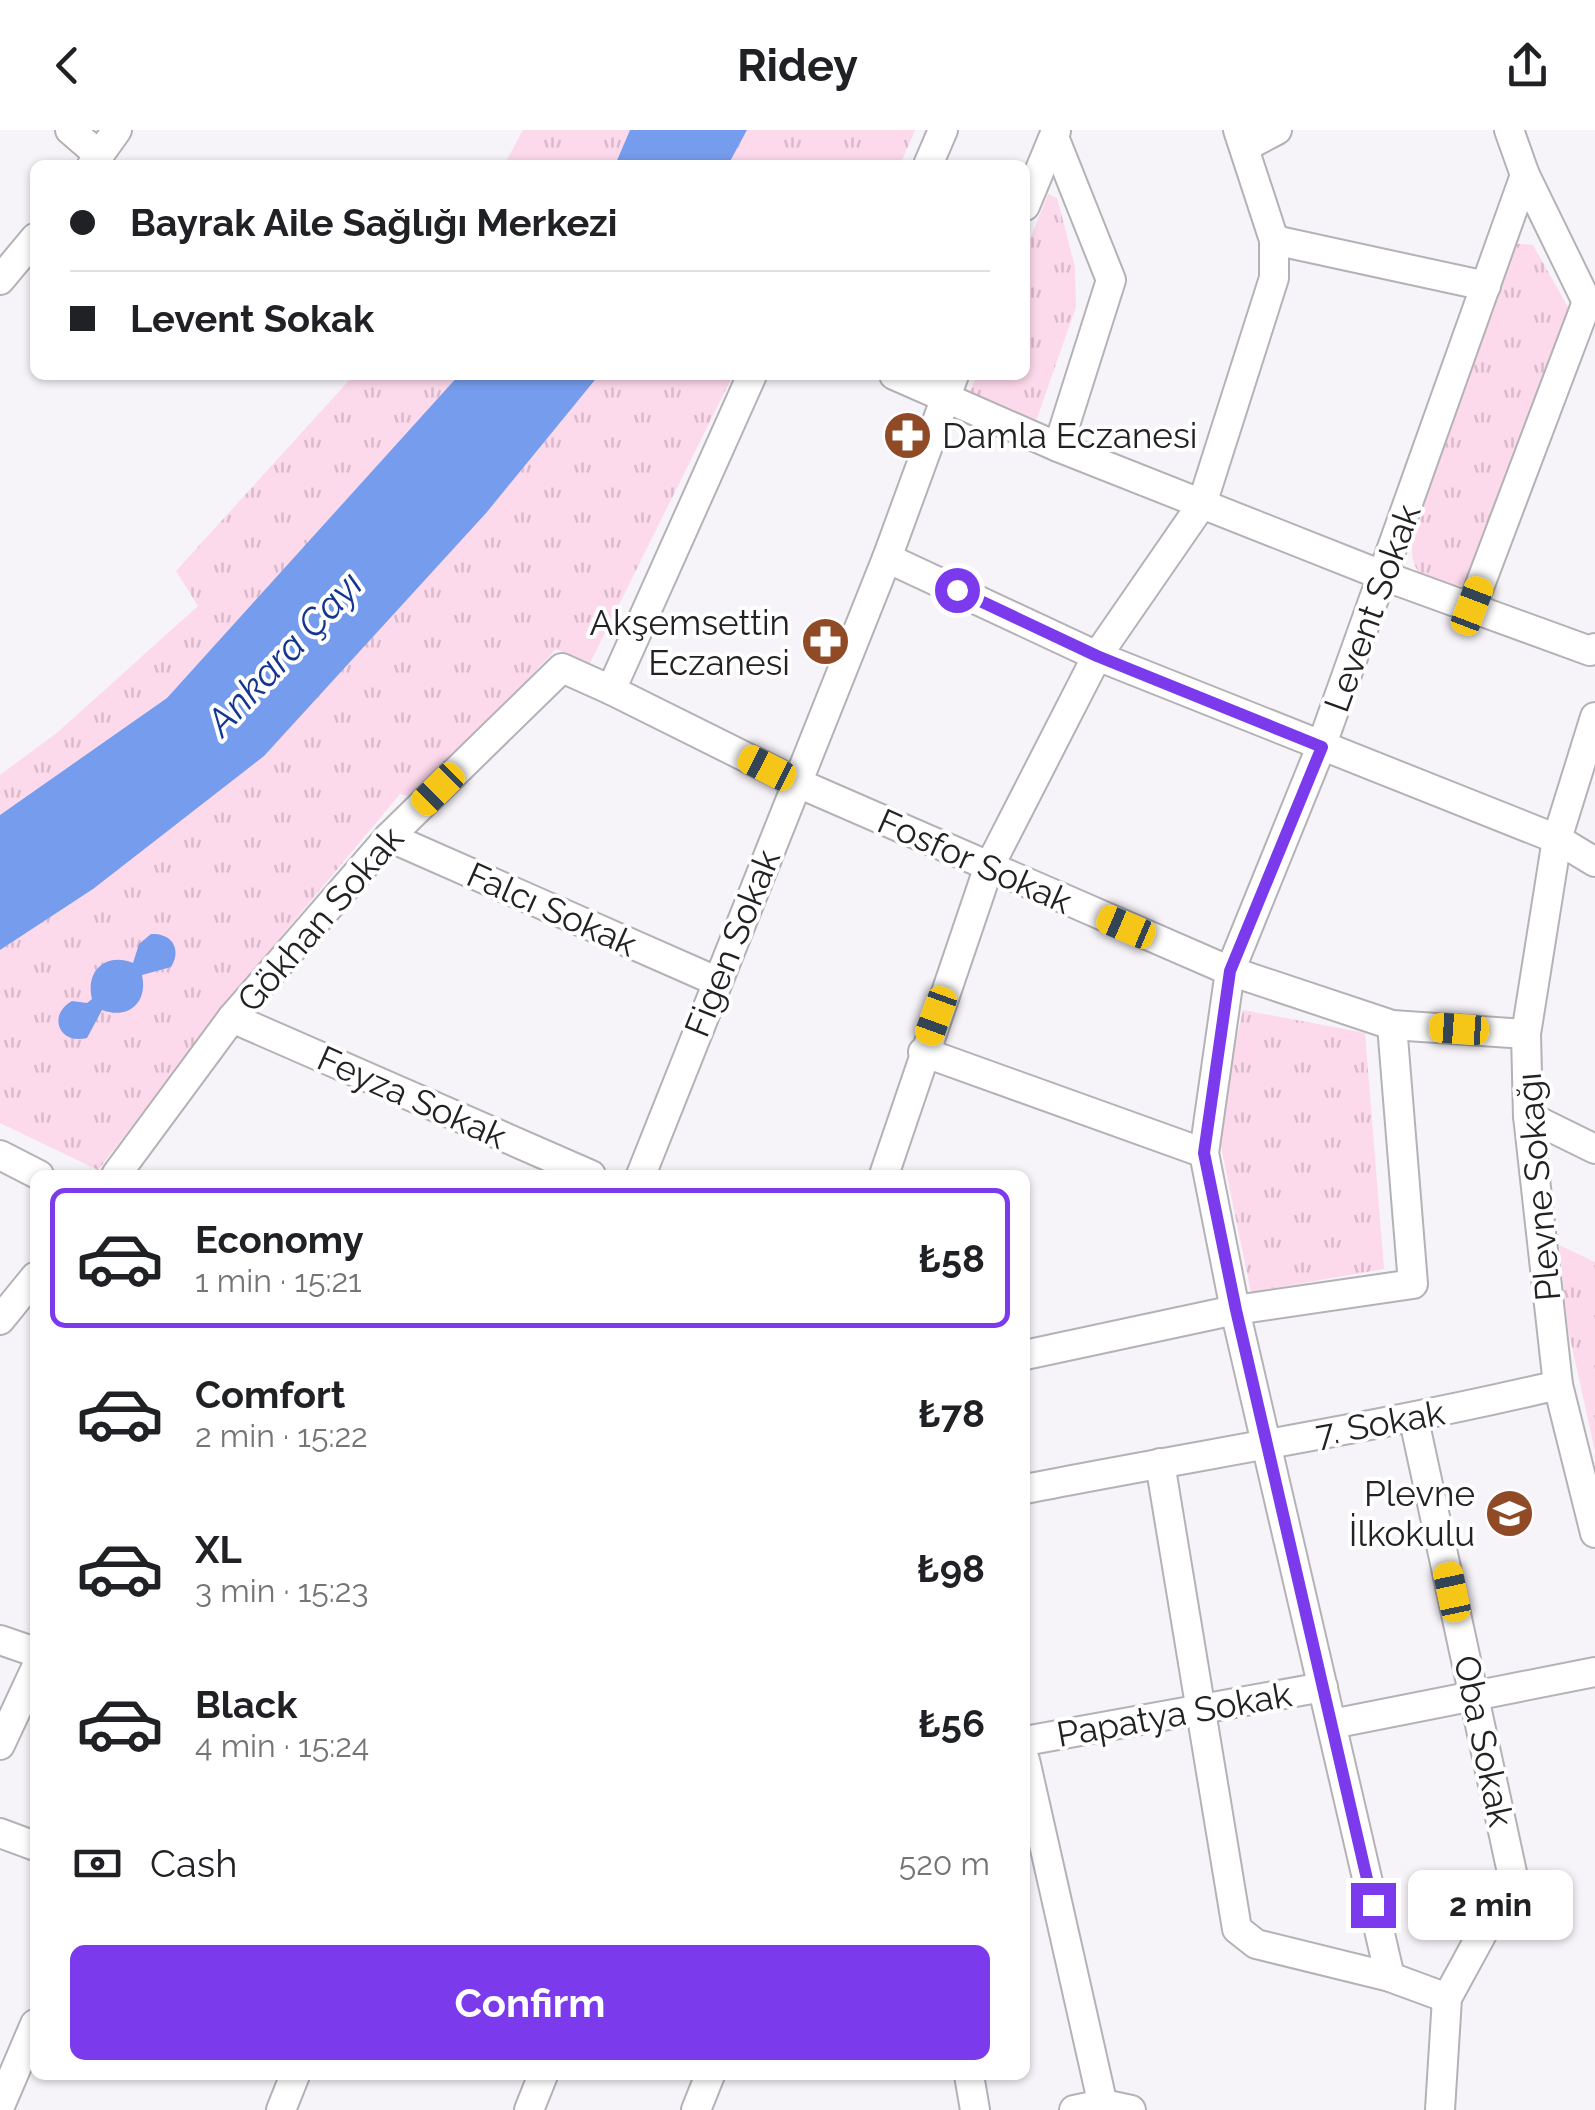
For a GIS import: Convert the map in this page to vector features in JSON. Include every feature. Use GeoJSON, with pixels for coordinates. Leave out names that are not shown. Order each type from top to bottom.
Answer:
{"type":"FeatureCollection","features":[{"type":"Feature","properties":{"kind":"street"},"geometry":{"type":"LineString","coordinates":[[70,130],[96,160],[117,130]]}},
{"type":"Feature","properties":{"kind":"street"},"geometry":{"type":"LineString","coordinates":[[930,160],[943,130]]}},
{"type":"Feature","properties":{"kind":"street"},"geometry":{"type":"LineString","coordinates":[[886,1170],[988,869],[1097,656],[1202,504],[1274,278],[1274,240],[1241,138],[1277,130]]}},
{"type":"Feature","properties":{"kind":"street"},"geometry":{"type":"LineString","coordinates":[[1472,606],[1591,303],[1525,175],[1509,130]]}},
{"type":"Feature","properties":{"kind":"street"},"geometry":{"type":"LineString","coordinates":[[1030,194],[1055,134]]}},
{"type":"Feature","properties":{"kind":"street"},"geometry":{"type":"LineString","coordinates":[[1055,134],[1111,280],[1058,448]]}},
{"type":"Feature","properties":{"kind":"street","name":"Levent Sokak"},"geometry":{"type":"LineString","coordinates":[[1390,1977],[1236,1310],[1204,1153],[1230,971],[1322,747],[1525,175]]}},
{"type":"Feature","properties":{"kind":"street"},"geometry":{"type":"LineString","coordinates":[[1274,240],[1486,286]]}},
{"type":"Feature","properties":{"kind":"street"},"geometry":{"type":"LineString","coordinates":[[0,280],[30,244]]}},
{"type":"Feature","properties":{"kind":"street"},"geometry":{"type":"LineString","coordinates":[[611,690],[750,380]]}},
{"type":"Feature","properties":{"kind":"street"},"geometry":{"type":"LineString","coordinates":[[915,380],[949,388],[1058,448],[1384,576],[1590,651],[1595,648]]}},
{"type":"Feature","properties":{"kind":"street","name":"Figen Sokak"},"geometry":{"type":"LineString","coordinates":[[643,1170],[887,558],[949,388]]}},
{"type":"Feature","properties":{"kind":"street"},"geometry":{"type":"LineString","coordinates":[[887,558],[1097,656],[1557,839],[1595,862]]}},
{"type":"Feature","properties":{"kind":"street","name":"Gökhan Sokak"},"geometry":{"type":"LineString","coordinates":[[120,1170],[232,1018],[389,837],[562,668],[611,690]]}},
{"type":"Feature","properties":{"kind":"street","name":"Fosfor Sokak"},"geometry":{"type":"LineString","coordinates":[[611,690],[798,783],[988,869],[1230,971],[1392,1025],[1526,1034]]}},
{"type":"Feature","properties":{"kind":"street","name":"Plevne Sokağı"},"geometry":{"type":"LineString","coordinates":[[1595,717],[1557,839],[1526,1034],[1528,1116],[1558,1385],[1595,1532]]}},
{"type":"Feature","properties":{"kind":"street","name":"Falcı Sokak"},"geometry":{"type":"LineString","coordinates":[[389,837],[716,981]]}},
{"type":"Feature","properties":{"kind":"street","name":"Feyza Sokak"},"geometry":{"type":"LineString","coordinates":[[232,1018],[580,1170]]}},
{"type":"Feature","properties":{"kind":"street"},"geometry":{"type":"LineString","coordinates":[[1030,1354],[1236,1310],[1413,1284],[1392,1025]]}},
{"type":"Feature","properties":{"kind":"street"},"geometry":{"type":"LineString","coordinates":[[923,1052],[1204,1153]]}},
{"type":"Feature","properties":{"kind":"street"},"geometry":{"type":"LineString","coordinates":[[1528,1116],[1595,1149]]}},
{"type":"Feature","properties":{"kind":"street"},"geometry":{"type":"LineString","coordinates":[[0,1155],[30,1170]]}},
{"type":"Feature","properties":{"kind":"street"},"geometry":{"type":"LineString","coordinates":[[0,1320],[30,1284]]}},
{"type":"Feature","properties":{"kind":"street","name":"7. Sokak"},"geometry":{"type":"LineString","coordinates":[[1030,1488],[1267,1442],[1414,1420],[1558,1385]]}},
{"type":"Feature","properties":{"kind":"street","name":"Oba Sokak"},"geometry":{"type":"LineString","coordinates":[[1414,1420],[1513,1877],[1447,1998],[1440,2110]]}},
{"type":"Feature","properties":{"kind":"street"},"geometry":{"type":"LineString","coordinates":[[1160,1463],[1237,1929],[1256,1944],[1390,1977],[1447,1998]]}},
{"type":"Feature","properties":{"kind":"street"},"geometry":{"type":"LineString","coordinates":[[0,1640],[30,1650]]}},
{"type":"Feature","properties":{"kind":"street","name":"Papatya Sokak"},"geometry":{"type":"LineString","coordinates":[[1332,1724],[1595,1672]]}},
{"type":"Feature","properties":{"kind":"street"},"geometry":{"type":"LineString","coordinates":[[4,1725],[30,1679]]}},
{"type":"Feature","properties":{"kind":"street","name":"Papatya Sokak"},"geometry":{"type":"LineString","coordinates":[[1030,1740],[1323,1687]]}},
{"type":"Feature","properties":{"kind":"street"},"geometry":{"type":"LineString","coordinates":[[1030,1782],[1103,2107]]}},
{"type":"Feature","properties":{"kind":"street"},"geometry":{"type":"LineString","coordinates":[[0,1833],[30,1844]]}},
{"type":"Feature","properties":{"kind":"street"},"geometry":{"type":"LineString","coordinates":[[17,2110],[0,2104],[30,2035]]}},
{"type":"Feature","properties":{"kind":"street"},"geometry":{"type":"LineString","coordinates":[[281,2110],[293,2080]]}},
{"type":"Feature","properties":{"kind":"street"},"geometry":{"type":"LineString","coordinates":[[530,2110],[541,2080]]}},
{"type":"Feature","properties":{"kind":"street"},"geometry":{"type":"LineString","coordinates":[[696,2110],[708,2080]]}},
{"type":"Feature","properties":{"kind":"street"},"geometry":{"type":"LineString","coordinates":[[970,2080],[975,2110]]}},
{"type":"Feature","properties":{"kind":"street"},"geometry":{"type":"LineString","coordinates":[[1074,2110],[1131,2110]]}},
{"type":"Feature","properties":{"kind":"green space"},"geometry":{"type":"Polygon","coordinates":[[[523,130],[630,130],[617,160],[507,160],[523,130]]]}},
{"type":"Feature","properties":{"kind":"green space"},"geometry":{"type":"Polygon","coordinates":[[[747,130],[915,130],[902,160],[731,160],[747,130]]]}},
{"type":"Feature","properties":{"kind":"green space"},"geometry":{"type":"Polygon","coordinates":[[[1048,194],[1057,198],[1075,267],[1076,307],[1036,421],[970,392],[975,380],[1030,380],[1030,239],[1048,194]]]}},
{"type":"Feature","properties":{"kind":"green space"},"geometry":{"type":"Polygon","coordinates":[[[1509,243],[1533,245],[1569,309],[1473,567],[1461,585],[1438,583],[1417,569],[1413,538],[1509,243]]]}},
{"type":"Feature","properties":{"kind":"green space"},"geometry":{"type":"Polygon","coordinates":[[[349,380],[454,380],[167,698],[0,815],[0,775],[58,732],[198,606],[176,571],[349,380]]]}},
{"type":"Feature","properties":{"kind":"green space"},"geometry":{"type":"Polygon","coordinates":[[[595,380],[731,380],[590,663],[556,649],[416,798],[400,794],[258,964],[98,1170],[0,1123],[0,950],[93,889],[487,512],[595,380]]]}},
{"type":"Feature","properties":{"kind":"green space"},"geometry":{"type":"Polygon","coordinates":[[[1243,1010],[1365,1033],[1384,1269],[1251,1292],[1217,1127],[1243,1010]]]}},
{"type":"Feature","properties":{"kind":"green space"},"geometry":{"type":"Polygon","coordinates":[[[1559,1245],[1595,1262],[1595,1451],[1568,1329],[1559,1245]]]}},
{"type":"Feature","properties":{"kind":"water"},"geometry":{"type":"Polygon","coordinates":[[[630,130],[747,130],[731,160],[617,160],[630,130]]]}},
{"type":"Feature","properties":{"kind":"water","name":"Ankara Çayı"},"geometry":{"type":"Polygon","coordinates":[[[454,380],[595,380],[487,512],[264,756],[93,889],[0,950],[0,815],[167,698],[454,380]]]}},
{"type":"Feature","properties":{"kind":"water"},"geometry":{"type":"Polygon","coordinates":[[[151,934],[165,936],[173,943],[171,967],[142,975],[139,1001],[120,1013],[102,1010],[87,1038],[77,1039],[63,1033],[58,1021],[60,1014],[72,1001],[87,1003],[92,999],[92,980],[100,966],[114,960],[133,963],[139,944],[151,934]]]}},
{"type":"Feature","properties":{"kind":"place","name":"Damla Eczanesi"},"geometry":{"type":"Point","coordinates":[907,435]}},
{"type":"Feature","properties":{"kind":"place","name":"Akşemsettin Eczanesi"},"geometry":{"type":"Point","coordinates":[825,642]}},
{"type":"Feature","properties":{"kind":"place","name":"Plevne İlkokulu"},"geometry":{"type":"Point","coordinates":[1510,1513]}},
{"type":"Feature","properties":{"kind":"route"},"geometry":{"type":"LineString","coordinates":[[957,590],[1097,656],[1322,747],[1230,971],[1204,1153],[1236,1310],[1373,1905]]}}]}
